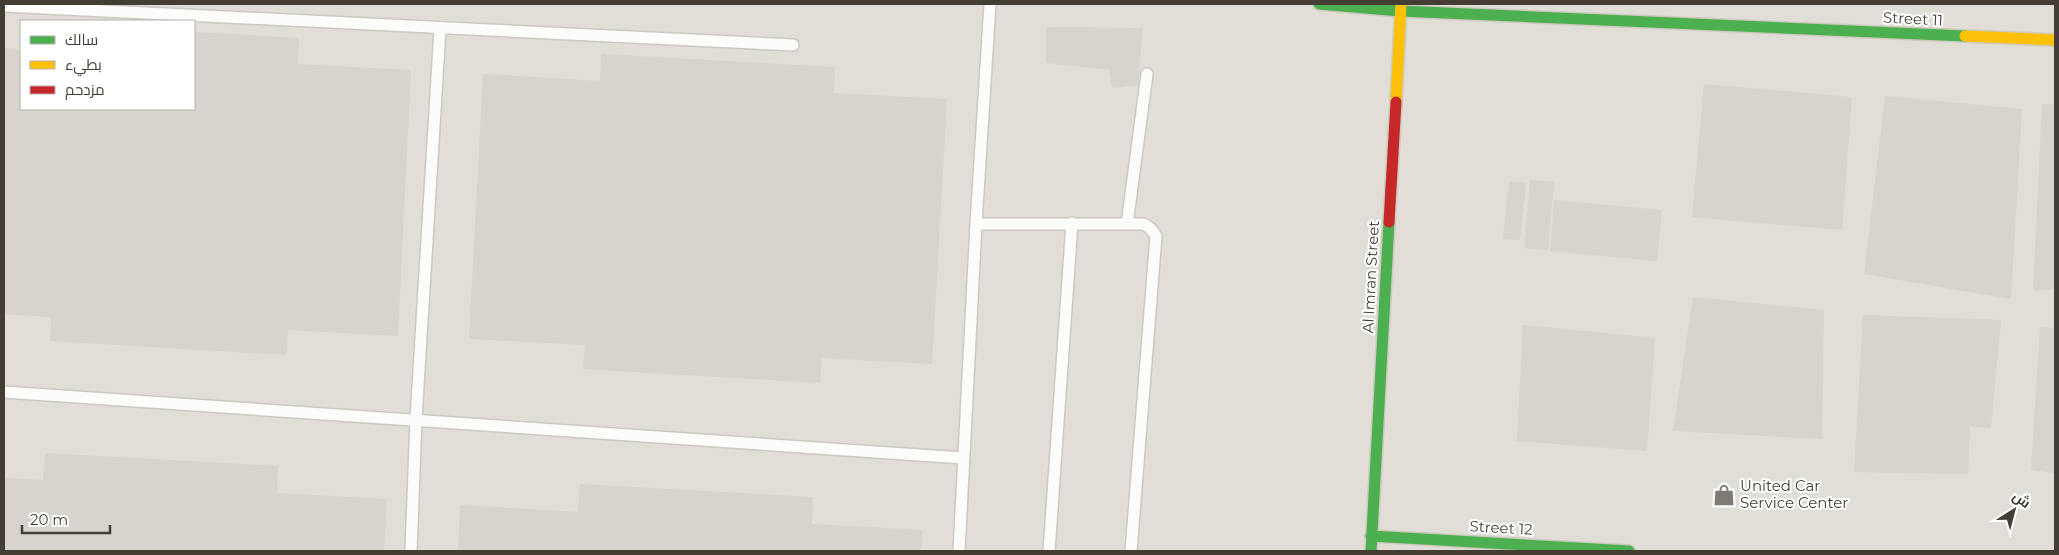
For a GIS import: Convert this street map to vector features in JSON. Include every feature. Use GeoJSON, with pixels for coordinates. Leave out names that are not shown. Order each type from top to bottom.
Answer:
{"type":"FeatureCollection","features":[{"type":"Feature","properties":{"kind":"street","name":"Street 11"},"geometry":{"type":"LineString","coordinates":[[1319,4],[2055,40]]}},
{"type":"Feature","properties":{"kind":"street","name":"Al Imran Street"},"geometry":{"type":"LineString","coordinates":[[1371,551],[1400,7]]}},
{"type":"Feature","properties":{"kind":"street","name":"Street 12"},"geometry":{"type":"LineString","coordinates":[[1371,536],[1629,551]]}},
{"type":"Feature","properties":{"kind":"lane"},"geometry":{"type":"LineString","coordinates":[[959,551],[976,224],[990,4]]}},
{"type":"Feature","properties":{"kind":"lane"},"geometry":{"type":"LineString","coordinates":[[4,6],[793,45]]}},
{"type":"Feature","properties":{"kind":"lane"},"geometry":{"type":"LineString","coordinates":[[411,551],[416,419],[440,29]]}},
{"type":"Feature","properties":{"kind":"lane"},"geometry":{"type":"LineString","coordinates":[[1127,224],[1147,74]]}},
{"type":"Feature","properties":{"kind":"lane"},"geometry":{"type":"LineString","coordinates":[[976,224],[1072,222],[1144,224],[1152,229],[1156,236],[1131,551]]}},
{"type":"Feature","properties":{"kind":"lane"},"geometry":{"type":"LineString","coordinates":[[1050,551],[1072,222]]}},
{"type":"Feature","properties":{"kind":"lane"},"geometry":{"type":"LineString","coordinates":[[4,392],[963,458]]}},
{"type":"Feature","properties":{"kind":"shaded area"},"geometry":{"type":"Polygon","coordinates":[[[4,4],[2055,4],[2055,551],[4,551],[4,4]]]}},
{"type":"Feature","properties":{"kind":"building"},"geometry":{"type":"Polygon","coordinates":[[[1046,27],[1143,28],[1138,85],[1112,88],[1109,70],[1046,63],[1046,27]]]}},
{"type":"Feature","properties":{"kind":"building"},"geometry":{"type":"Polygon","coordinates":[[[195,32],[299,38],[298,64],[411,70],[398,336],[288,330],[287,355],[50,341],[51,317],[4,314],[4,48],[20,49],[20,110],[195,110],[195,32]]]}},
{"type":"Feature","properties":{"kind":"building"},"geometry":{"type":"Polygon","coordinates":[[[601,54],[835,67],[834,93],[947,99],[932,364],[822,358],[820,383],[583,369],[585,345],[469,339],[483,74],[600,81],[601,54]]]}},
{"type":"Feature","properties":{"kind":"building"},"geometry":{"type":"Polygon","coordinates":[[[1704,84],[1852,97],[1842,230],[1692,217],[1704,84]]]}},
{"type":"Feature","properties":{"kind":"building"},"geometry":{"type":"Polygon","coordinates":[[[1885,96],[2022,109],[2011,299],[1864,274],[1885,96]]]}},
{"type":"Feature","properties":{"kind":"building"},"geometry":{"type":"Polygon","coordinates":[[[2042,104],[2055,104],[2055,289],[2033,291],[2042,104]]]}},
{"type":"Feature","properties":{"kind":"building"},"geometry":{"type":"Polygon","coordinates":[[[1530,180],[1554,182],[1548,250],[1524,248],[1530,180]]]}},
{"type":"Feature","properties":{"kind":"building"},"geometry":{"type":"Polygon","coordinates":[[[1509,181],[1526,183],[1520,240],[1503,239],[1509,181]]]}},
{"type":"Feature","properties":{"kind":"building"},"geometry":{"type":"Polygon","coordinates":[[[1554,200],[1662,210],[1657,261],[1550,251],[1554,200]]]}},
{"type":"Feature","properties":{"kind":"building"},"geometry":{"type":"Polygon","coordinates":[[[1693,297],[1824,310],[1822,439],[1673,431],[1693,297]]]}},
{"type":"Feature","properties":{"kind":"building"},"geometry":{"type":"Polygon","coordinates":[[[1863,315],[2001,320],[1991,428],[1970,426],[1968,474],[1854,472],[1863,315]]]}},
{"type":"Feature","properties":{"kind":"building"},"geometry":{"type":"Polygon","coordinates":[[[1523,325],[1655,338],[1647,451],[1517,441],[1523,325]]]}},
{"type":"Feature","properties":{"kind":"building"},"geometry":{"type":"Polygon","coordinates":[[[2040,327],[2055,328],[2055,473],[2031,470],[2040,327]]]}},
{"type":"Feature","properties":{"kind":"building"},"geometry":{"type":"Polygon","coordinates":[[[45,453],[278,466],[277,493],[387,499],[384,551],[4,551],[4,478],[43,480],[45,453]]]}},
{"type":"Feature","properties":{"kind":"building"},"geometry":{"type":"Polygon","coordinates":[[[580,484],[813,497],[812,524],[922,530],[921,551],[458,551],[460,505],[578,512],[580,484]]]}},
{"type":"Feature","properties":{"kind":"traffic: fast"},"geometry":{"type":"LineString","coordinates":[[1319,4],[1400,11],[1965,36]]}},
{"type":"Feature","properties":{"kind":"traffic: fast"},"geometry":{"type":"LineString","coordinates":[[1371,551],[1389,222]]}},
{"type":"Feature","properties":{"kind":"traffic: fast"},"geometry":{"type":"LineString","coordinates":[[1371,536],[1629,551]]}},
{"type":"Feature","properties":{"kind":"traffic: slow"},"geometry":{"type":"LineString","coordinates":[[1396,102],[1401,4]]}},
{"type":"Feature","properties":{"kind":"traffic: slow"},"geometry":{"type":"LineString","coordinates":[[1965,36],[2055,40]]}},
{"type":"Feature","properties":{"kind":"traffic: jam"},"geometry":{"type":"LineString","coordinates":[[1389,222],[1396,102]]}},
{"type":"Feature","properties":{"kind":"place","name":"United Car Service Center"},"geometry":{"type":"Point","coordinates":[1724,495]}}]}
